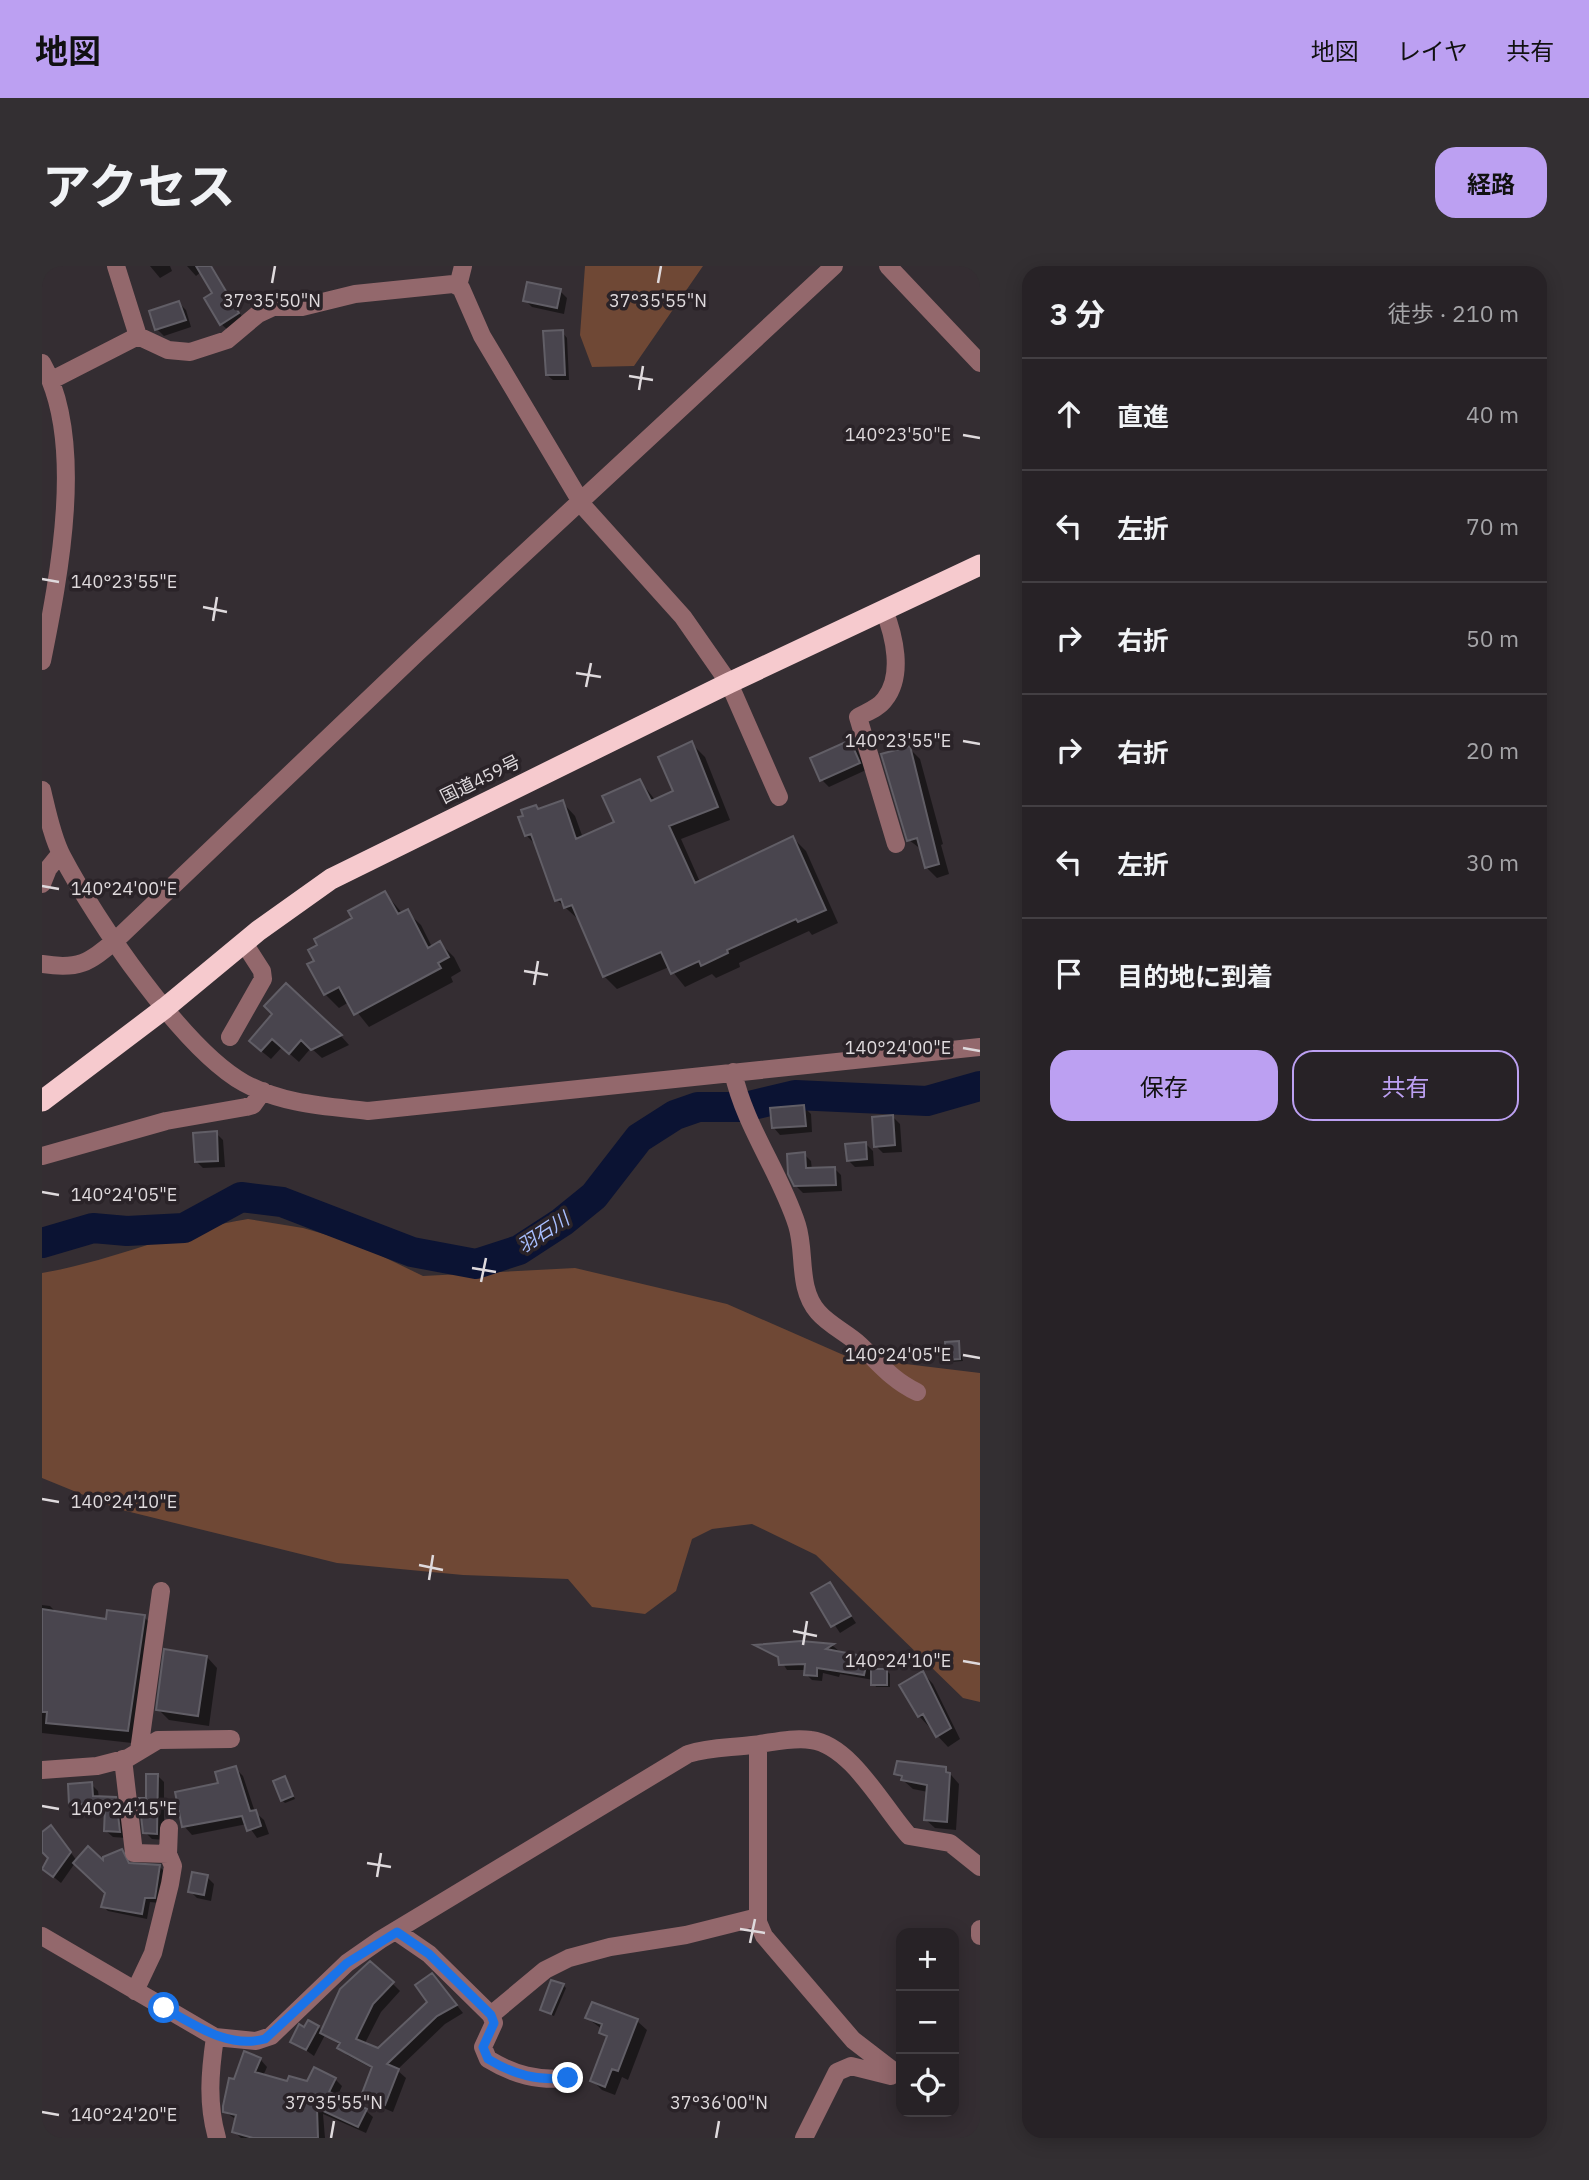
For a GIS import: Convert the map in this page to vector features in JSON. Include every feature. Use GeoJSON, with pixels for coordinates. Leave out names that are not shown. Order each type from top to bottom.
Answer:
{"type":"FeatureCollection","features":[{"type":"Feature","properties":{"kind":"highway","name":"国道459号"},"geometry":{"type":"LineString","coordinates":[[42,1101],[165,1008],[244,943],[331,879],[729,683],[980,565]]}},
{"type":"Feature","properties":{"kind":"street"},"geometry":{"type":"LineString","coordinates":[[116,266],[138,336],[168,350],[190,352],[227,340],[258,314],[273,307],[302,307],[355,294],[458,286]]}},
{"type":"Feature","properties":{"kind":"street"},"geometry":{"type":"LineString","coordinates":[[463,266],[458,286],[482,336],[581,501],[683,617],[729,683],[779,797]]}},
{"type":"Feature","properties":{"kind":"street"},"geometry":{"type":"LineString","coordinates":[[42,964],[65,968],[80,966],[116,940],[834,266]]}},
{"type":"Feature","properties":{"kind":"street"},"geometry":{"type":"LineString","coordinates":[[888,266],[980,363]]}},
{"type":"Feature","properties":{"kind":"street"},"geometry":{"type":"LineString","coordinates":[[52,380],[138,336]]}},
{"type":"Feature","properties":{"kind":"street"},"geometry":{"type":"LineString","coordinates":[[42,363],[52,380],[64,446],[64,517],[59,576],[42,661]]}},
{"type":"Feature","properties":{"kind":"street"},"geometry":{"type":"LineString","coordinates":[[884,610],[893,634],[892,688],[877,707],[858,717],[896,844]]}},
{"type":"Feature","properties":{"kind":"street"},"geometry":{"type":"LineString","coordinates":[[42,790],[60,854],[116,940],[165,1008],[202,1051],[243,1083],[285,1101],[368,1111],[980,1047]]}},
{"type":"Feature","properties":{"kind":"street"},"geometry":{"type":"LineString","coordinates":[[42,884],[48,869],[60,854]]}},
{"type":"Feature","properties":{"kind":"street"},"geometry":{"type":"LineString","coordinates":[[230,1037],[263,979],[262,971],[244,943]]}},
{"type":"Feature","properties":{"kind":"street"},"geometry":{"type":"LineString","coordinates":[[733,1072],[746,1116],[797,1226],[803,1280],[818,1312],[859,1345],[895,1381],[917,1392]]}},
{"type":"Feature","properties":{"kind":"street"},"geometry":{"type":"LineString","coordinates":[[42,1156],[166,1121],[253,1105],[263,1091]]}},
{"type":"Feature","properties":{"kind":"street"},"geometry":{"type":"LineString","coordinates":[[161,1591],[131,1755],[134,1853],[168,1854]]}},
{"type":"Feature","properties":{"kind":"street"},"geometry":{"type":"LineString","coordinates":[[42,1770],[97,1766],[131,1755],[166,1739],[231,1739]]}},
{"type":"Feature","properties":{"kind":"street"},"geometry":{"type":"LineString","coordinates":[[42,1936],[215,2037],[256,2041],[271,2036],[347,1963],[520,1853],[688,1754],[706,1748],[808,1739],[835,1749],[861,1774],[909,1836],[950,1843],[980,1867]]}},
{"type":"Feature","properties":{"kind":"street"},"geometry":{"type":"LineString","coordinates":[[758,1745],[758,1917],[764,1936],[853,2039],[892,2070],[891,2076],[850,2066],[837,2072],[804,2138]]}},
{"type":"Feature","properties":{"kind":"street"},"geometry":{"type":"LineString","coordinates":[[135,1991],[153,1953],[170,1884],[173,1866],[168,1854],[169,1828]]}},
{"type":"Feature","properties":{"kind":"street"},"geometry":{"type":"LineString","coordinates":[[491,2015],[545,1970],[569,1958],[610,1947],[686,1935],[758,1917]]}},
{"type":"Feature","properties":{"kind":"street"},"geometry":{"type":"LineString","coordinates":[[980,1928],[980,1936]]}},
{"type":"Feature","properties":{"kind":"street"},"geometry":{"type":"LineString","coordinates":[[397,1932],[429,1954],[491,2015],[494,2023],[483,2047],[488,2059],[510,2072],[545,2080],[568,2078]]}},
{"type":"Feature","properties":{"kind":"street"},"geometry":{"type":"LineString","coordinates":[[215,2037],[209,2081],[209,2105],[216,2138]]}},
{"type":"Feature","properties":{"kind":"shaded area"},"geometry":{"type":"Polygon","coordinates":[[[585,266],[703,266],[634,366],[592,367],[580,335],[585,266]]]}},
{"type":"Feature","properties":{"kind":"shaded area"},"geometry":{"type":"Polygon","coordinates":[[[248,1219],[303,1228],[355,1243],[423,1276],[575,1268],[727,1304],[848,1357],[980,1373],[980,1702],[963,1698],[816,1555],[752,1524],[712,1529],[692,1539],[676,1591],[645,1614],[592,1607],[568,1579],[463,1575],[337,1563],[118,1509],[42,1478],[42,1273],[94,1261],[196,1230],[248,1219]]]}},
{"type":"Feature","properties":{"kind":"building"},"geometry":{"type":"Polygon","coordinates":[[[196,266],[211,266],[239,313],[220,325],[204,298],[212,293],[196,266]]]}},
{"type":"Feature","properties":{"kind":"building"},"geometry":{"type":"Polygon","coordinates":[[[527,282],[561,289],[557,308],[523,301],[527,282]]]}},
{"type":"Feature","properties":{"kind":"building"},"geometry":{"type":"Polygon","coordinates":[[[179,301],[186,320],[155,330],[149,311],[179,301]]]}},
{"type":"Feature","properties":{"kind":"building"},"geometry":{"type":"Polygon","coordinates":[[[563,330],[565,375],[546,375],[543,331],[563,330]]]}},
{"type":"Feature","properties":{"kind":"building"},"geometry":{"type":"Polygon","coordinates":[[[850,740],[860,763],[820,781],[810,758],[850,740]]]}},
{"type":"Feature","properties":{"kind":"building"},"geometry":{"type":"Polygon","coordinates":[[[692,741],[718,807],[669,826],[695,883],[793,836],[826,910],[798,922],[796,919],[727,950],[728,953],[701,966],[699,961],[671,974],[661,952],[603,977],[572,905],[564,908],[561,899],[555,901],[531,834],[525,836],[518,817],[523,816],[521,810],[536,805],[538,809],[563,800],[576,839],[614,822],[602,796],[640,779],[651,801],[673,791],[658,757],[692,741]]]}},
{"type":"Feature","properties":{"kind":"building"},"geometry":{"type":"Polygon","coordinates":[[[910,746],[939,864],[925,868],[917,838],[907,841],[881,754],[910,746]]]}},
{"type":"Feature","properties":{"kind":"building"},"geometry":{"type":"Polygon","coordinates":[[[385,891],[398,914],[408,909],[428,948],[440,941],[449,957],[438,963],[441,968],[354,1015],[339,987],[324,995],[307,964],[314,961],[308,950],[317,945],[314,939],[352,918],[348,911],[385,891]]]}},
{"type":"Feature","properties":{"kind":"building"},"geometry":{"type":"Polygon","coordinates":[[[286,983],[342,1035],[311,1050],[301,1040],[289,1054],[272,1039],[261,1051],[249,1041],[272,1014],[264,1006],[286,983]]]}},
{"type":"Feature","properties":{"kind":"building"},"geometry":{"type":"Polygon","coordinates":[[[804,1105],[806,1126],[772,1128],[770,1108],[804,1105]]]}},
{"type":"Feature","properties":{"kind":"building"},"geometry":{"type":"Polygon","coordinates":[[[893,1115],[895,1145],[874,1147],[872,1117],[893,1115]]]}},
{"type":"Feature","properties":{"kind":"building"},"geometry":{"type":"Polygon","coordinates":[[[217,1131],[218,1161],[195,1162],[193,1133],[217,1131]]]}},
{"type":"Feature","properties":{"kind":"building"},"geometry":{"type":"Polygon","coordinates":[[[866,1142],[867,1159],[847,1161],[845,1144],[866,1142]]]}},
{"type":"Feature","properties":{"kind":"building"},"geometry":{"type":"Polygon","coordinates":[[[805,1152],[806,1168],[835,1167],[836,1185],[794,1186],[788,1174],[787,1154],[805,1152]]]}},
{"type":"Feature","properties":{"kind":"building"},"geometry":{"type":"Polygon","coordinates":[[[959,1341],[960,1359],[946,1360],[945,1342],[959,1341]]]}},
{"type":"Feature","properties":{"kind":"building"},"geometry":{"type":"Polygon","coordinates":[[[830,1582],[851,1616],[831,1627],[811,1593],[830,1582]]]}},
{"type":"Feature","properties":{"kind":"building"},"geometry":{"type":"Polygon","coordinates":[[[42,1609],[106,1619],[107,1610],[145,1615],[128,1731],[46,1723],[47,1712],[42,1712],[42,1609]]]}},
{"type":"Feature","properties":{"kind":"building"},"geometry":{"type":"Polygon","coordinates":[[[801,1641],[834,1644],[826,1649],[868,1657],[864,1675],[817,1668],[817,1676],[804,1675],[805,1664],[779,1665],[778,1657],[754,1645],[801,1641]]]}},
{"type":"Feature","properties":{"kind":"building"},"geometry":{"type":"Polygon","coordinates":[[[164,1649],[207,1656],[198,1716],[156,1710],[164,1649]]]}},
{"type":"Feature","properties":{"kind":"building"},"geometry":{"type":"Polygon","coordinates":[[[871,1669],[887,1669],[887,1685],[871,1685],[871,1669]]]}},
{"type":"Feature","properties":{"kind":"building"},"geometry":{"type":"Polygon","coordinates":[[[923,1671],[951,1728],[936,1737],[923,1714],[918,1717],[899,1685],[923,1671]]]}},
{"type":"Feature","properties":{"kind":"building"},"geometry":{"type":"Polygon","coordinates":[[[897,1761],[946,1767],[946,1772],[950,1773],[947,1822],[924,1820],[927,1785],[901,1780],[902,1776],[894,1774],[897,1761]]]}},
{"type":"Feature","properties":{"kind":"building"},"geometry":{"type":"Polygon","coordinates":[[[236,1766],[250,1811],[256,1810],[261,1826],[247,1831],[242,1816],[182,1827],[175,1792],[218,1783],[215,1772],[236,1766]]]}},
{"type":"Feature","properties":{"kind":"building"},"geometry":{"type":"Polygon","coordinates":[[[146,1774],[158,1774],[157,1834],[143,1833],[139,1798],[146,1798],[146,1774]]]}},
{"type":"Feature","properties":{"kind":"building"},"geometry":{"type":"Polygon","coordinates":[[[285,1776],[293,1796],[281,1801],[273,1781],[285,1776]]]}},
{"type":"Feature","properties":{"kind":"building"},"geometry":{"type":"Polygon","coordinates":[[[92,1782],[93,1796],[116,1797],[120,1832],[104,1831],[105,1808],[83,1809],[82,1804],[69,1805],[68,1784],[92,1782]]]}},
{"type":"Feature","properties":{"kind":"building"},"geometry":{"type":"Polygon","coordinates":[[[51,1825],[71,1852],[53,1877],[42,1869],[48,1858],[42,1852],[42,1832],[51,1825]]]}},
{"type":"Feature","properties":{"kind":"building"},"geometry":{"type":"Polygon","coordinates":[[[88,1846],[103,1860],[103,1857],[122,1849],[129,1863],[160,1865],[155,1898],[145,1898],[142,1914],[101,1907],[105,1893],[73,1863],[88,1846]]]}},
{"type":"Feature","properties":{"kind":"building"},"geometry":{"type":"Polygon","coordinates":[[[192,1872],[208,1875],[204,1895],[188,1892],[192,1872]]]}},
{"type":"Feature","properties":{"kind":"building"},"geometry":{"type":"Polygon","coordinates":[[[370,1961],[394,1982],[373,2004],[356,2039],[378,2048],[427,2002],[415,1985],[432,1973],[457,2005],[437,2016],[387,2064],[399,2069],[385,2105],[361,2096],[372,2067],[337,2048],[340,2043],[320,2033],[340,1989],[370,1961]]]}},
{"type":"Feature","properties":{"kind":"building"},"geometry":{"type":"Polygon","coordinates":[[[551,1980],[564,1984],[551,2014],[540,2010],[551,1980]]]}},
{"type":"Feature","properties":{"kind":"building"},"geometry":{"type":"Polygon","coordinates":[[[592,2002],[638,2019],[618,2071],[612,2069],[605,2087],[590,2081],[607,2036],[599,2033],[602,2024],[585,2018],[592,2002]]]}},
{"type":"Feature","properties":{"kind":"building"},"geometry":{"type":"Polygon","coordinates":[[[308,2020],[319,2026],[306,2050],[290,2042],[299,2024],[304,2027],[308,2020]]]}},
{"type":"Feature","properties":{"kind":"building"},"geometry":{"type":"Polygon","coordinates":[[[244,2051],[261,2058],[255,2072],[287,2081],[289,2076],[307,2081],[314,2067],[336,2078],[329,2092],[367,2109],[358,2127],[317,2108],[318,2138],[253,2138],[232,2132],[236,2115],[223,2112],[223,2106],[229,2078],[234,2079],[244,2051]]]}},
{"type":"Feature","properties":{"kind":"waterway","name":"羽石川"},"geometry":{"type":"LineString","coordinates":[[42,1243],[93,1228],[127,1231],[184,1228],[241,1197],[282,1202],[412,1252],[476,1264],[519,1250],[562,1222],[594,1196],[639,1138],[675,1115],[698,1107],[745,1107],[795,1095],[927,1101],[980,1086]]}},
{"type":"Feature","properties":{"kind":"route"},"geometry":{"type":"LineString","coordinates":[[164,2008],[215,2037],[256,2041],[265,2039],[347,1963],[380,1940],[397,1932],[429,1954],[491,2015],[494,2023],[483,2047],[488,2059],[510,2072],[545,2080],[568,2078]]}}]}
